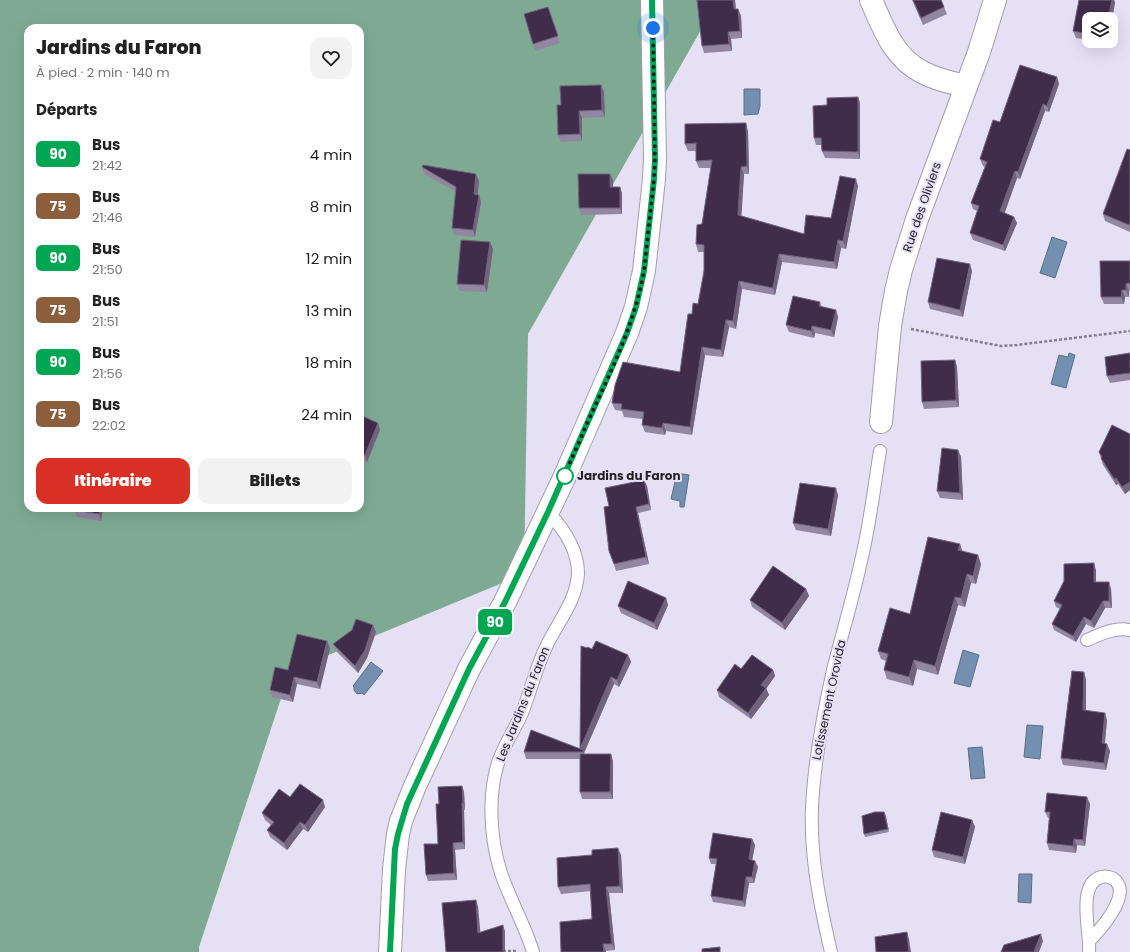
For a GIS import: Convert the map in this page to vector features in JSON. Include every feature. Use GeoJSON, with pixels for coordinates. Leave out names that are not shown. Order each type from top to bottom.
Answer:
{"type":"FeatureCollection","features":[{"type":"Feature","properties":{"kind":"street"},"geometry":{"type":"LineString","coordinates":[[394,951],[395,849],[407,804],[469,669],[505,602],[548,512],[627,333],[636,307],[644,271],[654,179],[655,159],[652,0]]}},
{"type":"Feature","properties":{"kind":"street"},"geometry":{"type":"LineString","coordinates":[[870,0],[888,38],[897,52],[905,60],[923,73],[966,86]]}},
{"type":"Feature","properties":{"kind":"street","name":"Rue des Oliviers"},"geometry":{"type":"LineString","coordinates":[[881,422],[890,326],[896,291],[907,249],[924,198],[979,52],[995,0]]}},
{"type":"Feature","properties":{"kind":"lane","name":"Lotissement Orovida"},"geometry":{"type":"LineString","coordinates":[[831,952],[817,882],[813,846],[812,809],[815,765],[833,669],[862,560],[880,450]]}},
{"type":"Feature","properties":{"kind":"lane","name":"Les Jardins du Faron"},"geometry":{"type":"LineString","coordinates":[[533,952],[502,874],[497,856],[492,829],[492,802],[500,758],[521,716],[539,661],[569,605],[577,582],[577,563],[571,543],[559,524],[548,512]]}},
{"type":"Feature","properties":{"kind":"lane"},"geometry":{"type":"LineString","coordinates":[[1087,640],[1113,630],[1122,628],[1130,630]]}},
{"type":"Feature","properties":{"kind":"lane"},"geometry":{"type":"LineString","coordinates":[[1107,877],[1112,878],[1116,880],[1121,889],[1120,899],[1115,910],[1089,946],[1086,907],[1087,896],[1093,883],[1097,879],[1107,877]]}},
{"type":"Feature","properties":{"kind":"path"},"geometry":{"type":"LineString","coordinates":[[890,326],[1001,346],[1130,331]]}},
{"type":"Feature","properties":{"kind":"green space"},"geometry":{"type":"Polygon","coordinates":[[[0,0],[697,0],[706,21],[528,334],[524,574],[290,671],[199,947],[199,952],[0,952],[0,0]]]}},
{"type":"Feature","properties":{"kind":"water"},"geometry":{"type":"Polygon","coordinates":[[[744,89],[760,89],[760,106],[758,114],[744,115],[744,89]]]}},
{"type":"Feature","properties":{"kind":"water"},"geometry":{"type":"Polygon","coordinates":[[[1052,237],[1067,242],[1055,278],[1040,273],[1052,237]]]}},
{"type":"Feature","properties":{"kind":"water"},"geometry":{"type":"Polygon","coordinates":[[[1069,353],[1075,355],[1066,388],[1051,384],[1059,355],[1068,357],[1069,353]]]}},
{"type":"Feature","properties":{"kind":"water"},"geometry":{"type":"Polygon","coordinates":[[[677,473],[689,475],[684,507],[680,507],[680,501],[671,499],[677,473]]]}},
{"type":"Feature","properties":{"kind":"water"},"geometry":{"type":"Polygon","coordinates":[[[963,650],[979,655],[970,687],[954,683],[963,650]]]}},
{"type":"Feature","properties":{"kind":"water"},"geometry":{"type":"Polygon","coordinates":[[[371,662],[383,671],[364,695],[363,693],[357,694],[353,686],[371,662]]]}},
{"type":"Feature","properties":{"kind":"water"},"geometry":{"type":"Polygon","coordinates":[[[1027,725],[1043,726],[1040,759],[1024,757],[1027,725]]]}},
{"type":"Feature","properties":{"kind":"water"},"geometry":{"type":"Polygon","coordinates":[[[982,747],[985,778],[971,779],[968,748],[982,747]]]}},
{"type":"Feature","properties":{"kind":"water"},"geometry":{"type":"Polygon","coordinates":[[[1019,874],[1032,874],[1031,903],[1018,902],[1019,874]]]}},
{"type":"Feature","properties":{"kind":"building"},"geometry":{"type":"Polygon","coordinates":[[[697,0],[733,0],[734,9],[738,9],[740,31],[728,32],[729,44],[702,46],[697,0]]]}},
{"type":"Feature","properties":{"kind":"building"},"geometry":{"type":"Polygon","coordinates":[[[913,0],[941,0],[944,7],[921,18],[913,0]]]}},
{"type":"Feature","properties":{"kind":"building"},"geometry":{"type":"Polygon","coordinates":[[[1079,0],[1112,0],[1109,12],[1082,12],[1082,33],[1073,31],[1079,0]]]}},
{"type":"Feature","properties":{"kind":"building"},"geometry":{"type":"Polygon","coordinates":[[[548,7],[558,36],[533,44],[524,14],[548,7]]]}},
{"type":"Feature","properties":{"kind":"building"},"geometry":{"type":"Polygon","coordinates":[[[1020,65],[1057,77],[1047,106],[1043,104],[1018,172],[1015,171],[1000,211],[1014,217],[1003,245],[970,233],[979,206],[971,203],[987,162],[980,159],[993,120],[1000,122],[1020,65]]]}},
{"type":"Feature","properties":{"kind":"building"},"geometry":{"type":"Polygon","coordinates":[[[601,85],[602,110],[579,111],[580,134],[558,135],[557,105],[561,105],[560,86],[601,85]]]}},
{"type":"Feature","properties":{"kind":"building"},"geometry":{"type":"Polygon","coordinates":[[[858,97],[858,152],[822,151],[821,138],[814,138],[813,106],[827,105],[827,98],[858,97]]]}},
{"type":"Feature","properties":{"kind":"building"},"geometry":{"type":"Polygon","coordinates":[[[746,123],[747,166],[741,167],[738,215],[804,234],[806,215],[831,218],[840,176],[856,179],[843,241],[838,240],[834,262],[779,254],[773,288],[739,281],[733,321],[726,320],[721,350],[702,347],[690,427],[663,423],[662,428],[642,425],[644,412],[621,409],[622,404],[612,403],[615,385],[623,362],[680,372],[688,314],[692,314],[693,303],[698,304],[704,271],[704,245],[696,244],[697,225],[702,224],[712,160],[696,161],[696,143],[685,144],[685,124],[746,123]]]}},
{"type":"Feature","properties":{"kind":"building"},"geometry":{"type":"Polygon","coordinates":[[[1127,149],[1130,150],[1129,225],[1103,214],[1127,149]]]}},
{"type":"Feature","properties":{"kind":"building"},"geometry":{"type":"Polygon","coordinates":[[[423,165],[476,174],[474,194],[479,195],[473,230],[452,228],[456,187],[422,167],[423,165]]]}},
{"type":"Feature","properties":{"kind":"building"},"geometry":{"type":"Polygon","coordinates":[[[578,174],[610,174],[610,187],[620,187],[620,208],[579,208],[578,174]]]}},
{"type":"Feature","properties":{"kind":"building"},"geometry":{"type":"Polygon","coordinates":[[[461,240],[490,242],[484,285],[457,284],[461,240]]]}},
{"type":"Feature","properties":{"kind":"building"},"geometry":{"type":"Polygon","coordinates":[[[937,258],[970,264],[960,310],[928,302],[937,258]]]}},
{"type":"Feature","properties":{"kind":"building"},"geometry":{"type":"Polygon","coordinates":[[[1100,261],[1130,261],[1130,283],[1126,284],[1126,290],[1122,290],[1121,297],[1101,297],[1100,261]]]}},
{"type":"Feature","properties":{"kind":"building"},"geometry":{"type":"Polygon","coordinates":[[[793,296],[820,302],[819,306],[836,310],[831,330],[812,326],[811,331],[786,325],[793,296]]]}},
{"type":"Feature","properties":{"kind":"building"},"geometry":{"type":"Polygon","coordinates":[[[1130,353],[1130,373],[1107,376],[1105,357],[1130,353]]]}},
{"type":"Feature","properties":{"kind":"building"},"geometry":{"type":"Polygon","coordinates":[[[955,360],[956,400],[922,402],[921,361],[955,360]]]}},
{"type":"Feature","properties":{"kind":"building"},"geometry":{"type":"Polygon","coordinates":[[[364,417],[378,423],[364,455],[364,417]]]}},
{"type":"Feature","properties":{"kind":"building"},"geometry":{"type":"Polygon","coordinates":[[[1112,425],[1130,434],[1130,482],[1122,487],[1116,478],[1114,479],[1099,452],[1112,425]]]}},
{"type":"Feature","properties":{"kind":"building"},"geometry":{"type":"Polygon","coordinates":[[[942,448],[958,450],[960,493],[937,491],[942,448]]]}},
{"type":"Feature","properties":{"kind":"building"},"geometry":{"type":"Polygon","coordinates":[[[644,480],[649,504],[636,507],[646,557],[614,564],[609,551],[604,507],[609,506],[605,488],[644,480]]]}},
{"type":"Feature","properties":{"kind":"building"},"geometry":{"type":"Polygon","coordinates":[[[800,483],[836,488],[828,529],[793,523],[800,483]]]}},
{"type":"Feature","properties":{"kind":"building"},"geometry":{"type":"Polygon","coordinates":[[[86,512],[99,512],[99,514],[86,512]]]}},
{"type":"Feature","properties":{"kind":"building"},"geometry":{"type":"Polygon","coordinates":[[[928,537],[960,544],[958,550],[978,555],[973,576],[967,574],[961,598],[955,597],[935,666],[914,660],[909,677],[884,670],[888,654],[878,651],[890,608],[910,614],[928,537]]]}},
{"type":"Feature","properties":{"kind":"building"},"geometry":{"type":"Polygon","coordinates":[[[1094,563],[1094,582],[1109,582],[1109,601],[1103,601],[1091,621],[1084,617],[1073,636],[1052,624],[1062,605],[1054,601],[1064,581],[1064,564],[1094,563]]]}},
{"type":"Feature","properties":{"kind":"building"},"geometry":{"type":"Polygon","coordinates":[[[773,566],[806,589],[782,623],[750,600],[773,566]]]}},
{"type":"Feature","properties":{"kind":"building"},"geometry":{"type":"Polygon","coordinates":[[[628,581],[666,598],[654,623],[618,606],[628,581]]]}},
{"type":"Feature","properties":{"kind":"building"},"geometry":{"type":"Polygon","coordinates":[[[356,619],[373,625],[365,650],[355,666],[333,644],[352,630],[356,619]]]}},
{"type":"Feature","properties":{"kind":"building"},"geometry":{"type":"Polygon","coordinates":[[[297,634],[327,641],[317,682],[294,677],[290,695],[270,690],[275,667],[288,670],[297,634]]]}},
{"type":"Feature","properties":{"kind":"building"},"geometry":{"type":"Polygon","coordinates":[[[596,641],[628,655],[617,680],[611,677],[580,749],[581,646],[592,649],[596,641]]]}},
{"type":"Feature","properties":{"kind":"building"},"geometry":{"type":"Polygon","coordinates":[[[752,655],[773,670],[761,685],[766,688],[748,713],[717,690],[735,664],[741,669],[752,655]]]}},
{"type":"Feature","properties":{"kind":"building"},"geometry":{"type":"Polygon","coordinates":[[[1072,671],[1084,672],[1083,710],[1105,713],[1102,743],[1107,744],[1104,763],[1061,758],[1072,671]]]}},
{"type":"Feature","properties":{"kind":"building"},"geometry":{"type":"Polygon","coordinates":[[[531,730],[583,750],[583,752],[524,752],[531,730]]]}},
{"type":"Feature","properties":{"kind":"building"},"geometry":{"type":"Polygon","coordinates":[[[580,754],[611,754],[610,792],[580,792],[580,754]]]}},
{"type":"Feature","properties":{"kind":"building"},"geometry":{"type":"Polygon","coordinates":[[[300,784],[323,800],[305,825],[300,822],[284,843],[267,830],[274,822],[262,813],[279,789],[290,797],[300,784]]]}},
{"type":"Feature","properties":{"kind":"building"},"geometry":{"type":"Polygon","coordinates":[[[462,786],[463,842],[453,843],[454,873],[426,875],[424,844],[438,844],[436,804],[439,804],[438,787],[462,786]]]}},
{"type":"Feature","properties":{"kind":"building"},"geometry":{"type":"Polygon","coordinates":[[[1047,793],[1087,797],[1083,840],[1074,839],[1073,846],[1047,843],[1050,812],[1045,812],[1047,793]]]}},
{"type":"Feature","properties":{"kind":"building"},"geometry":{"type":"Polygon","coordinates":[[[875,812],[884,812],[888,829],[864,834],[862,816],[875,812]]]}},
{"type":"Feature","properties":{"kind":"building"},"geometry":{"type":"Polygon","coordinates":[[[941,812],[972,820],[963,857],[932,850],[941,812]]]}},
{"type":"Feature","properties":{"kind":"building"},"geometry":{"type":"Polygon","coordinates":[[[713,833],[752,839],[749,859],[755,861],[752,877],[746,877],[743,901],[711,896],[717,859],[709,858],[713,833]]]}},
{"type":"Feature","properties":{"kind":"building"},"geometry":{"type":"Polygon","coordinates":[[[618,848],[620,886],[606,887],[612,944],[603,944],[604,952],[561,952],[560,922],[592,919],[590,884],[558,887],[557,858],[592,855],[592,850],[618,848]]]}},
{"type":"Feature","properties":{"kind":"building"},"geometry":{"type":"Polygon","coordinates":[[[476,900],[478,933],[503,925],[503,952],[446,952],[442,903],[476,900]]]}},
{"type":"Feature","properties":{"kind":"building"},"geometry":{"type":"Polygon","coordinates":[[[907,932],[909,952],[876,952],[875,937],[907,932]]]}},
{"type":"Feature","properties":{"kind":"building"},"geometry":{"type":"Polygon","coordinates":[[[1041,934],[1034,952],[1001,952],[1004,945],[1041,934]]]}},
{"type":"Feature","properties":{"kind":"building"},"geometry":{"type":"Polygon","coordinates":[[[720,947],[720,952],[702,952],[702,949],[720,947]]]}},
{"type":"Feature","properties":{"kind":"bus line","name":"90"},"geometry":{"type":"LineString","coordinates":[[390,952],[395,849],[401,821],[407,804],[469,669],[505,602],[559,488],[627,333],[636,307],[644,271],[654,179],[655,159],[652,0]]}},
{"type":"Feature","properties":{"kind":"place","name":"Jardins du Faron"},"geometry":{"type":"Point","coordinates":[565,476]}},
{"type":"Feature","properties":{"kind":"route"},"geometry":{"type":"LineString","coordinates":[[565,476],[627,333],[642,284],[655,159],[653,28]]}}]}
